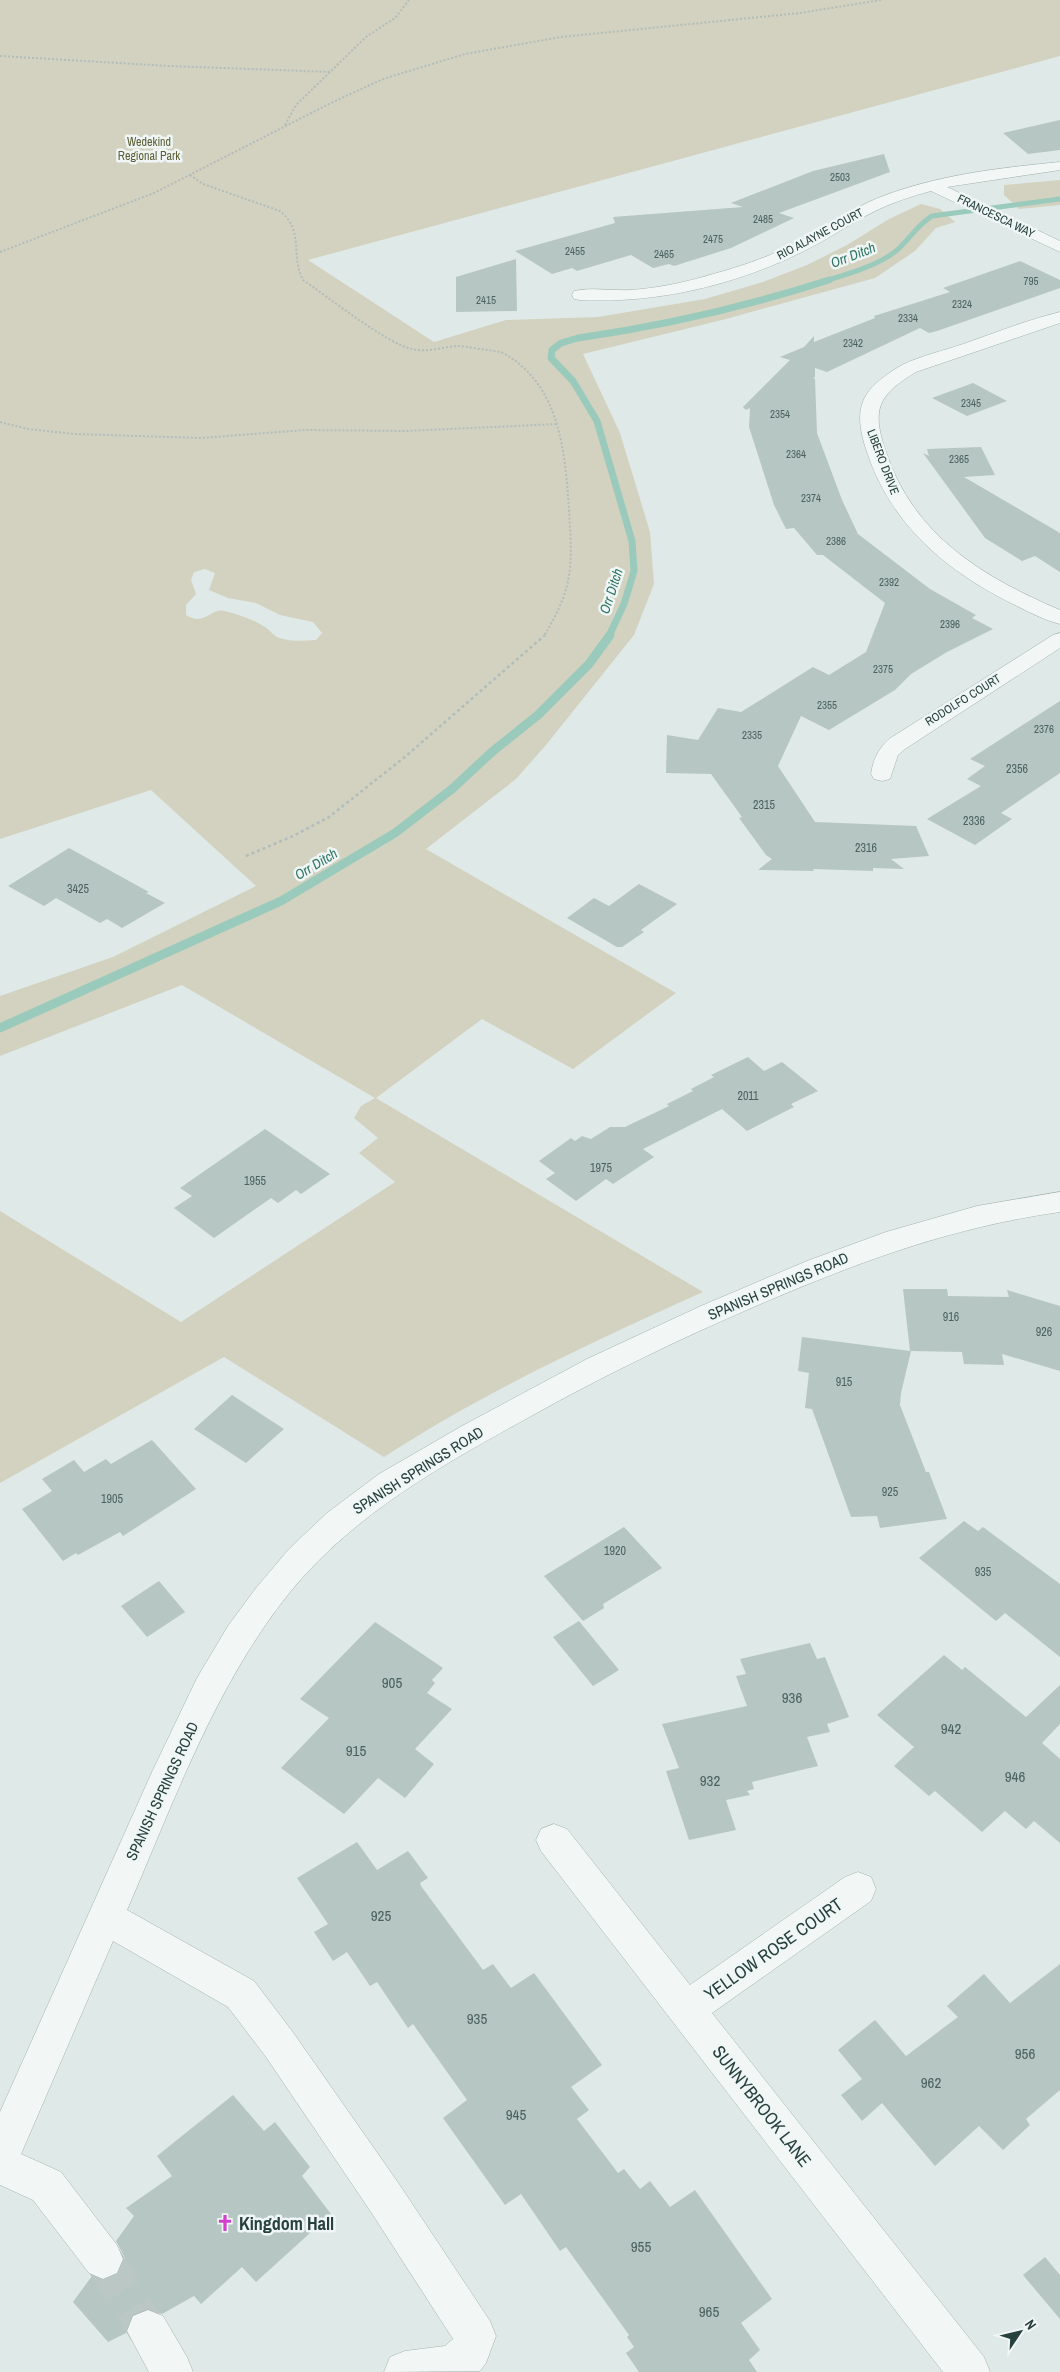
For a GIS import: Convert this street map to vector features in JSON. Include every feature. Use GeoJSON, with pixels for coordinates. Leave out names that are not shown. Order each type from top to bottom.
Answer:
{"type":"FeatureCollection","features":[{"type":"Feature","properties":{"kind":"street","name":"RIO ALAYNE COURT"},"geometry":{"type":"LineString","coordinates":[[580,295],[603,298],[627,297],[716,278],[796,249],[865,210],[931,185],[968,177],[1060,166]]}},
{"type":"Feature","properties":{"kind":"street","name":"FRANCESCA WAY"},"geometry":{"type":"LineString","coordinates":[[931,185],[1060,247]]}},
{"type":"Feature","properties":{"kind":"street","name":"LIBERO DRIVE"},"geometry":{"type":"LineString","coordinates":[[1060,317],[910,368],[891,378],[878,391],[870,405],[867,419],[869,433],[888,482],[912,522],[930,541],[978,577],[1012,596],[1060,618]]}},
{"type":"Feature","properties":{"kind":"street","name":"RODOLFO COURT"},"geometry":{"type":"LineString","coordinates":[[882,774],[884,758],[893,747],[1060,639]]}},
{"type":"Feature","properties":{"kind":"street","name":"SPANISH SPRINGS ROAD"},"geometry":{"type":"LineString","coordinates":[[0,2157],[177,1756],[233,1647],[256,1612],[308,1549],[351,1511],[440,1453],[554,1389],[636,1348],[824,1265],[941,1226],[1012,1209],[1060,1202]]}},
{"type":"Feature","properties":{"kind":"street","name":"SUNNYBROOK LANE"},"geometry":{"type":"LineString","coordinates":[[554,1840],[969,2372]]}},
{"type":"Feature","properties":{"kind":"street","name":"YELLOW ROSE COURT"},"geometry":{"type":"LineString","coordinates":[[687,2010],[858,1889]]}},
{"type":"Feature","properties":{"kind":"street"},"geometry":{"type":"LineString","coordinates":[[105,1917],[241,1994],[279,2044],[390,2206],[475,2336],[468,2357],[453,2367],[405,2372]]}},
{"type":"Feature","properties":{"kind":"street"},"geometry":{"type":"LineString","coordinates":[[0,2165],[47,2186],[103,2259]]}},
{"type":"Feature","properties":{"kind":"street"},"geometry":{"type":"LineString","coordinates":[[148,2331],[172,2372]]}},
{"type":"Feature","properties":{"kind":"path"},"geometry":{"type":"LineString","coordinates":[[285,126],[296,105],[366,37],[395,18],[409,0]]}},
{"type":"Feature","properties":{"kind":"path"},"geometry":{"type":"LineString","coordinates":[[0,252],[108,212],[190,175],[285,126],[383,79],[465,54],[561,37],[800,13],[881,0]]}},
{"type":"Feature","properties":{"kind":"path"},"geometry":{"type":"LineString","coordinates":[[0,56],[169,66],[331,72]]}},
{"type":"Feature","properties":{"kind":"path"},"geometry":{"type":"LineString","coordinates":[[190,175],[203,184],[280,212],[290,219],[295,232],[298,252],[297,269],[303,280],[386,337],[409,349],[422,351],[459,346],[503,353],[522,366],[550,404],[558,424],[566,467],[571,546],[568,581],[557,614],[543,638],[406,756],[328,817],[293,836],[246,856]]}},
{"type":"Feature","properties":{"kind":"path"},"geometry":{"type":"LineString","coordinates":[[0,422],[28,429],[74,434],[201,438],[305,430],[406,431],[558,424]]}},
{"type":"Feature","properties":{"kind":"green space","name":"Wedekind Regional Park"},"geometry":{"type":"Polygon","coordinates":[[[0,0],[1060,0],[1060,56],[308,260],[434,342],[506,320],[598,317],[705,299],[763,282],[807,265],[847,245],[889,219],[921,204],[940,209],[955,222],[936,228],[915,251],[875,278],[722,320],[583,354],[620,433],[650,532],[654,584],[634,635],[546,745],[516,779],[426,849],[676,993],[573,1069],[482,1019],[376,1098],[703,1292],[540,1368],[422,1433],[384,1457],[224,1357],[0,1483],[0,1211],[181,1322],[395,1182],[359,1153],[378,1138],[354,1118],[361,1106],[375,1098],[182,985],[0,1056],[0,996],[113,957],[256,886],[151,790],[0,839],[0,0]],[[205,569],[194,572],[191,580],[196,594],[186,605],[186,615],[198,619],[216,612],[225,611],[251,620],[282,639],[316,640],[322,633],[313,622],[280,615],[256,603],[228,598],[209,590],[215,573],[205,569]]]}},
{"type":"Feature","properties":{"kind":"green space"},"geometry":{"type":"Polygon","coordinates":[[[1060,180],[1060,205],[1019,209],[1004,195],[1004,185],[1060,180]]]}},
{"type":"Feature","properties":{"kind":"building"},"geometry":{"type":"Polygon","coordinates":[[[1060,120],[1060,150],[1028,154],[1003,133],[1060,120]]]}},
{"type":"Feature","properties":{"kind":"building"},"geometry":{"type":"Polygon","coordinates":[[[884,154],[890,172],[779,213],[794,218],[731,248],[674,266],[669,264],[653,268],[631,255],[577,271],[572,268],[552,274],[515,251],[615,223],[613,217],[743,207],[731,203],[813,171],[884,154]]]}},
{"type":"Feature","properties":{"kind":"building"},"geometry":{"type":"Polygon","coordinates":[[[516,259],[517,311],[456,312],[456,277],[516,259]]]}},
{"type":"Feature","properties":{"kind":"building"},"geometry":{"type":"Polygon","coordinates":[[[1020,261],[1060,280],[1060,288],[937,331],[929,333],[920,328],[827,372],[815,368],[815,377],[813,378],[815,379],[817,433],[842,500],[858,534],[930,589],[976,615],[972,618],[993,629],[947,652],[911,674],[895,690],[829,730],[801,716],[778,766],[815,822],[916,826],[929,856],[891,859],[904,869],[873,868],[873,871],[758,870],[772,859],[766,855],[739,818],[742,817],[711,774],[666,773],[667,735],[698,740],[718,708],[741,712],[813,667],[829,675],[866,652],[885,603],[823,555],[817,555],[794,528],[786,529],[774,505],[749,427],[750,408],[746,410],[743,407],[790,360],[780,357],[804,347],[814,336],[814,342],[875,318],[874,316],[950,292],[943,288],[1020,261]]]}},
{"type":"Feature","properties":{"kind":"building"},"geometry":{"type":"Polygon","coordinates":[[[973,383],[1007,401],[967,416],[932,398],[973,383]]]}},
{"type":"Feature","properties":{"kind":"building"},"geometry":{"type":"Polygon","coordinates":[[[981,447],[995,475],[964,477],[1060,533],[1060,572],[1035,556],[1022,561],[985,538],[923,453],[929,456],[927,449],[981,447]]]}},
{"type":"Feature","properties":{"kind":"building"},"geometry":{"type":"Polygon","coordinates":[[[1060,701],[1060,773],[1001,813],[1012,819],[975,845],[927,819],[981,786],[967,779],[985,766],[970,759],[1060,701]]]}},
{"type":"Feature","properties":{"kind":"building"},"geometry":{"type":"Polygon","coordinates":[[[69,848],[149,892],[146,893],[165,903],[122,928],[107,919],[100,923],[56,898],[44,906],[8,886],[69,848]]]}},
{"type":"Feature","properties":{"kind":"building"},"geometry":{"type":"Polygon","coordinates":[[[639,884],[677,904],[641,930],[644,932],[622,947],[617,947],[567,918],[594,898],[609,906],[639,884]]]}},
{"type":"Feature","properties":{"kind":"building"},"geometry":{"type":"Polygon","coordinates":[[[748,1057],[764,1071],[782,1062],[818,1091],[791,1104],[794,1107],[747,1131],[722,1109],[643,1149],[654,1157],[613,1184],[606,1179],[576,1201],[546,1179],[555,1173],[539,1161],[571,1138],[575,1141],[582,1136],[591,1139],[610,1127],[625,1127],[669,1106],[667,1104],[693,1091],[691,1089],[714,1077],[711,1075],[748,1057]]]}},
{"type":"Feature","properties":{"kind":"building"},"geometry":{"type":"Polygon","coordinates":[[[265,1129],[330,1174],[301,1194],[296,1190],[278,1203],[271,1198],[214,1238],[174,1208],[192,1196],[180,1188],[265,1129]]]}},
{"type":"Feature","properties":{"kind":"building"},"geometry":{"type":"Polygon","coordinates":[[[903,1289],[947,1289],[948,1296],[1009,1297],[1007,1290],[1060,1306],[1060,1371],[1002,1354],[1004,1365],[964,1364],[962,1352],[911,1351],[900,1405],[926,1472],[929,1472],[947,1519],[880,1528],[877,1516],[851,1517],[812,1409],[805,1408],[809,1373],[798,1371],[802,1337],[910,1351],[903,1289]]]}},
{"type":"Feature","properties":{"kind":"building"},"geometry":{"type":"Polygon","coordinates":[[[232,1395],[284,1429],[246,1463],[194,1429],[232,1395]]]}},
{"type":"Feature","properties":{"kind":"building"},"geometry":{"type":"Polygon","coordinates":[[[152,1440],[196,1489],[123,1536],[120,1532],[63,1561],[22,1509],[52,1491],[42,1479],[74,1460],[84,1472],[106,1459],[111,1464],[152,1440]]]}},
{"type":"Feature","properties":{"kind":"building"},"geometry":{"type":"Polygon","coordinates":[[[964,1521],[978,1531],[983,1527],[1060,1584],[1060,1657],[1005,1613],[996,1621],[919,1558],[964,1521]]]}},
{"type":"Feature","properties":{"kind":"building"},"geometry":{"type":"Polygon","coordinates":[[[624,1527],[662,1568],[603,1604],[604,1608],[583,1621],[544,1576],[624,1527]]]}},
{"type":"Feature","properties":{"kind":"building"},"geometry":{"type":"Polygon","coordinates":[[[159,1581],[185,1612],[147,1637],[121,1606],[159,1581]]]}},
{"type":"Feature","properties":{"kind":"building"},"geometry":{"type":"Polygon","coordinates":[[[579,1621],[619,1670],[593,1686],[553,1637],[579,1621]]]}},
{"type":"Feature","properties":{"kind":"building"},"geometry":{"type":"Polygon","coordinates":[[[375,1622],[443,1668],[432,1680],[435,1683],[427,1693],[452,1709],[415,1749],[434,1764],[405,1798],[378,1778],[344,1814],[281,1768],[329,1718],[300,1699],[375,1622]]]}},
{"type":"Feature","properties":{"kind":"building"},"geometry":{"type":"Polygon","coordinates":[[[810,1643],[817,1659],[825,1657],[849,1717],[827,1724],[830,1732],[807,1737],[818,1766],[752,1782],[754,1789],[747,1791],[750,1795],[726,1800],[736,1830],[689,1840],[666,1771],[679,1768],[662,1724],[747,1706],[736,1676],[746,1674],[740,1659],[810,1643]]]}},
{"type":"Feature","properties":{"kind":"building"},"geometry":{"type":"Polygon","coordinates":[[[944,1655],[962,1670],[965,1667],[1026,1717],[1060,1685],[1060,1724],[1042,1743],[1060,1759],[1060,1843],[1034,1821],[1026,1829],[1005,1811],[982,1832],[935,1791],[929,1796],[894,1766],[914,1747],[877,1715],[944,1655]]]}},
{"type":"Feature","properties":{"kind":"building"},"geometry":{"type":"Polygon","coordinates":[[[357,1842],[377,1870],[408,1851],[428,1878],[420,1883],[421,1886],[483,1970],[493,1964],[511,1988],[534,1973],[602,2065],[571,2087],[589,2110],[577,2119],[618,2173],[624,2169],[640,2189],[650,2181],[670,2207],[695,2190],[772,2299],[741,2323],[760,2350],[749,2360],[757,2372],[639,2372],[626,2353],[634,2347],[627,2337],[629,2335],[566,2247],[560,2251],[521,2194],[505,2205],[443,2118],[467,2100],[413,2024],[408,2028],[377,1982],[370,1986],[347,1952],[333,1961],[314,1932],[328,1924],[297,1878],[357,1842]]]}},
{"type":"Feature","properties":{"kind":"building"},"geometry":{"type":"Polygon","coordinates":[[[1060,1964],[1060,2090],[1026,2119],[1030,2125],[1003,2150],[979,2126],[935,2166],[882,2103],[862,2121],[841,2095],[862,2079],[838,2050],[875,2020],[906,2056],[958,2017],[947,2006],[984,1974],[1010,2003],[1060,1964]]]}},
{"type":"Feature","properties":{"kind":"building","name":"Kingdom Hall"},"geometry":{"type":"Polygon","coordinates":[[[233,2095],[264,2131],[275,2122],[310,2167],[302,2176],[331,2214],[256,2282],[242,2267],[201,2304],[194,2296],[162,2314],[147,2308],[132,2314],[126,2333],[108,2342],[73,2302],[92,2276],[104,2281],[119,2274],[125,2258],[116,2241],[134,2216],[126,2208],[172,2176],[157,2156],[233,2095]]]}},
{"type":"Feature","properties":{"kind":"building"},"geometry":{"type":"Polygon","coordinates":[[[1045,2257],[1060,2275],[1060,2319],[1023,2275],[1045,2257]]]}},
{"type":"Feature","properties":{"kind":"waterway","name":"Orr Ditch"},"geometry":{"type":"LineString","coordinates":[[825,281],[880,261],[901,247],[932,216],[1060,199]]}},
{"type":"Feature","properties":{"kind":"waterway","name":"Orr Ditch"},"geometry":{"type":"LineString","coordinates":[[609,636],[624,604],[634,571],[632,541],[597,421],[573,381],[551,358],[552,350],[561,343],[578,338],[642,328],[705,314],[829,280]]}},
{"type":"Feature","properties":{"kind":"waterway","name":"Orr Ditch"},"geometry":{"type":"LineString","coordinates":[[0,1028],[281,901],[395,833],[452,789],[493,751],[538,715],[589,664],[610,635]]}},
{"type":"Feature","properties":{"kind":"tunnel"},"geometry":{"type":"LineString","coordinates":[[103,2259],[148,2331]]}},
{"type":"Feature","properties":{"kind":"place","name":"Kingdom Hall"},"geometry":{"type":"Point","coordinates":[225,2223]}}]}
